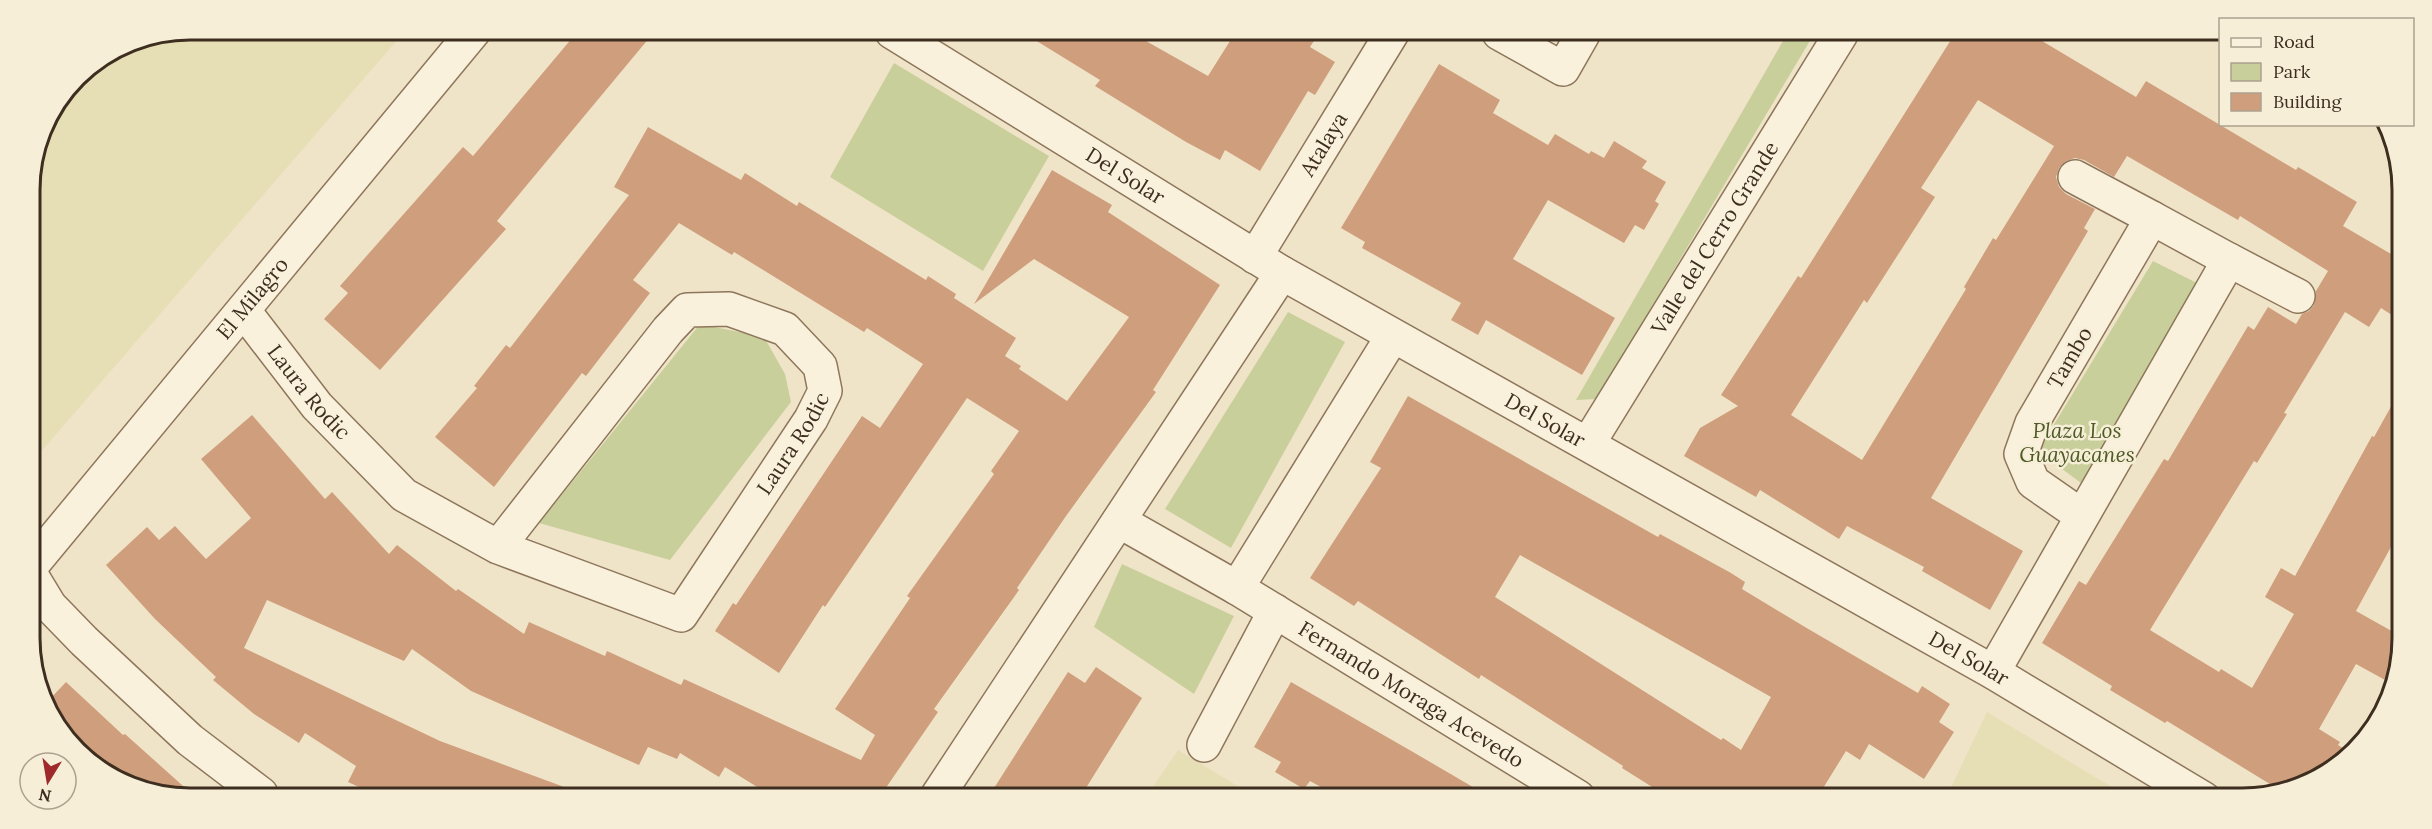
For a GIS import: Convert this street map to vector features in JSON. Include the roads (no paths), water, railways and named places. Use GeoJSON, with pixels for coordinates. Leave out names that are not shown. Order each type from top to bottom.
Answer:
{"type":"FeatureCollection","features":[{"type":"Feature","properties":{"kind":"street","name":"El Milagro"},"geometry":{"type":"LineString","coordinates":[[40,556],[467,40]]}},
{"type":"Feature","properties":{"kind":"street","name":"Del Solar"},"geometry":{"type":"LineString","coordinates":[[905,40],[1268,265],[1993,672],[2186,788]]}},
{"type":"Feature","properties":{"kind":"street","name":"Atalaya"},"geometry":{"type":"LineString","coordinates":[[1268,265],[1388,40]]}},
{"type":"Feature","properties":{"kind":"street"},"geometry":{"type":"LineString","coordinates":[[1511,40],[1563,69],[1580,40]]}},
{"type":"Feature","properties":{"kind":"street","name":"Valle del Cerro Grande"},"geometry":{"type":"LineString","coordinates":[[1588,444],[1836,40]]}},
{"type":"Feature","properties":{"kind":"street"},"geometry":{"type":"LineString","coordinates":[[2075,177],[2298,296]]}},
{"type":"Feature","properties":{"kind":"street","name":"Tambo"},"geometry":{"type":"LineString","coordinates":[[2082,516],[2033,482],[2020,454],[2032,423],[2152,218]]}},
{"type":"Feature","properties":{"kind":"street"},"geometry":{"type":"LineString","coordinates":[[1993,672],[2229,260]]}},
{"type":"Feature","properties":{"kind":"street"},"geometry":{"type":"LineString","coordinates":[[943,788],[1119,521],[1268,265]]}},
{"type":"Feature","properties":{"kind":"street","name":"Laura Rodic"},"geometry":{"type":"LineString","coordinates":[[244,311],[317,406],[404,495],[498,546],[681,615],[811,419],[825,391],[820,366],[785,329],[729,309],[687,310],[668,330],[498,546]]}},
{"type":"Feature","properties":{"kind":"street"},"geometry":{"type":"LineString","coordinates":[[1236,588],[1392,336]]}},
{"type":"Feature","properties":{"kind":"street","name":"Fernando Moraga Acevedo"},"geometry":{"type":"LineString","coordinates":[[1119,521],[1275,611],[1563,788]]}},
{"type":"Feature","properties":{"kind":"street"},"geometry":{"type":"LineString","coordinates":[[40,590],[50,606],[84,641],[190,740],[253,788]]}},
{"type":"Feature","properties":{"kind":"street","name":"Fernando Moraga Acevedo"},"geometry":{"type":"LineString","coordinates":[[1204,745],[1275,611]]}},
{"type":"Feature","properties":{"kind":"park label","name":"Plaza Los Guayacanes"},"geometry":{"type":"Point","coordinates":[2077,443]}}]}
